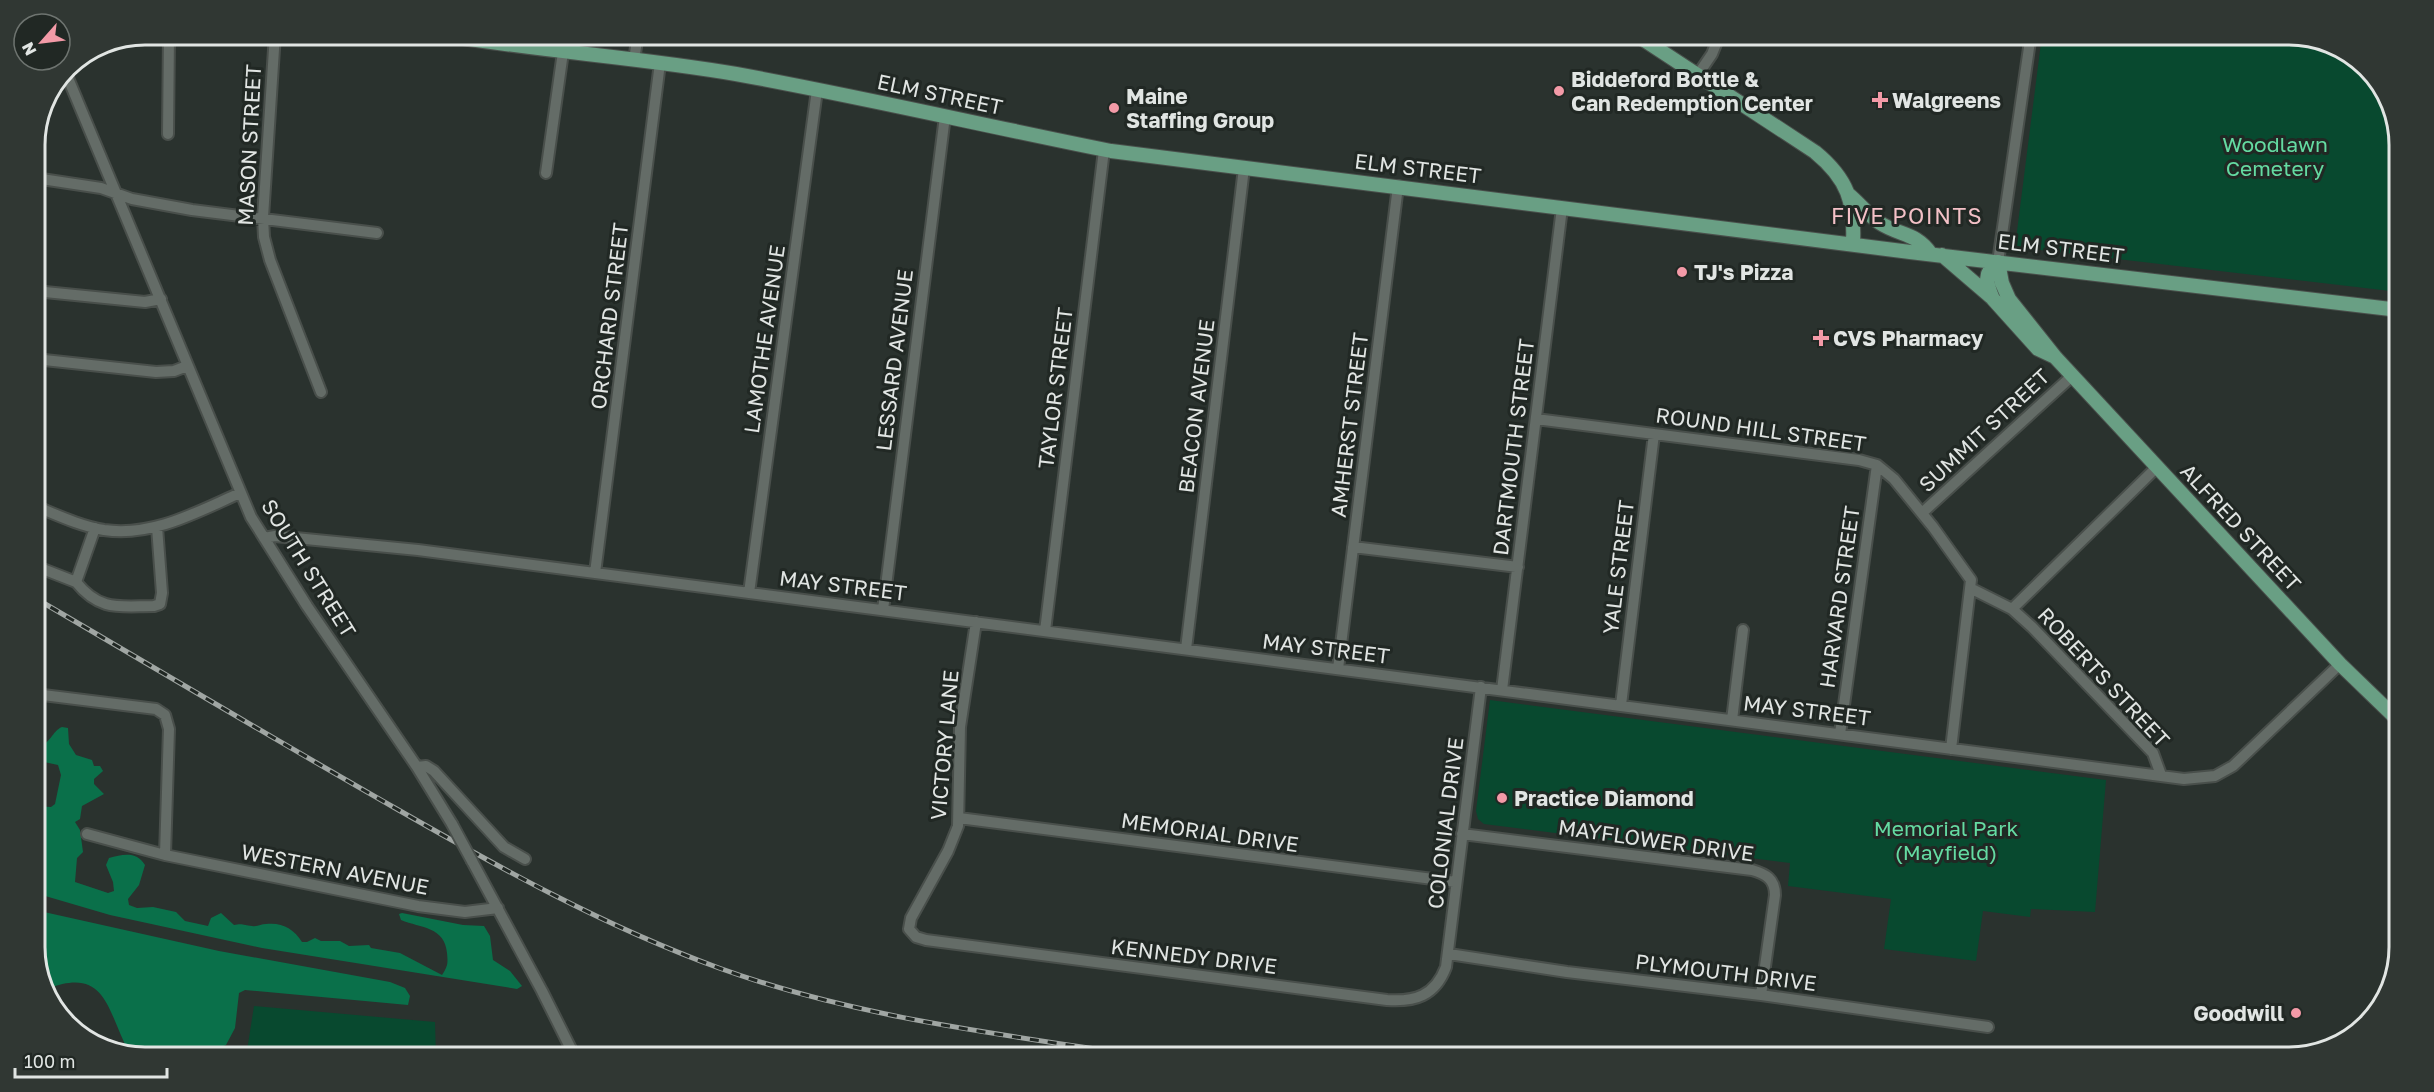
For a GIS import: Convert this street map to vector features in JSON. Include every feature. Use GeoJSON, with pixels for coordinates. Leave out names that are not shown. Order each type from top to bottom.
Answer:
{"type":"FeatureCollection","features":[{"type":"Feature","properties":{"kind":"main road","name":"ELM STREET"},"geometry":{"type":"LineString","coordinates":[[514,45],[660,63],[817,90],[1104,150],[1936,255],[2389,309]]}},
{"type":"Feature","properties":{"kind":"main road"},"geometry":{"type":"LineString","coordinates":[[1651,45],[1815,152],[1835,170],[1848,194],[1853,221],[1853,244]]}},
{"type":"Feature","properties":{"kind":"main road","name":"ALFRED STREET"},"geometry":{"type":"LineString","coordinates":[[1848,194],[1879,223],[1918,239],[1992,298],[2038,349],[2056,358]]}},
{"type":"Feature","properties":{"kind":"main road"},"geometry":{"type":"LineString","coordinates":[[1992,298],[1986,275],[1988,270],[1998,262]]}},
{"type":"Feature","properties":{"kind":"main road","name":"ALFRED STREET"},"geometry":{"type":"LineString","coordinates":[[1998,262],[2002,283],[2009,299],[2056,358],[2340,664],[2389,711]]}},
{"type":"Feature","properties":{"kind":"street"},"geometry":{"type":"LineString","coordinates":[[168,134],[169,45]]}},
{"type":"Feature","properties":{"kind":"street","name":"MASON STREET"},"geometry":{"type":"LineString","coordinates":[[274,45],[263,218],[264,237],[270,260],[321,392]]}},
{"type":"Feature","properties":{"kind":"street"},"geometry":{"type":"LineString","coordinates":[[634,60],[636,45]]}},
{"type":"Feature","properties":{"kind":"street"},"geometry":{"type":"LineString","coordinates":[[1697,76],[1716,45]]}},
{"type":"Feature","properties":{"kind":"street"},"geometry":{"type":"LineString","coordinates":[[1998,262],[2029,45]]}},
{"type":"Feature","properties":{"kind":"street"},"geometry":{"type":"LineString","coordinates":[[546,173],[563,52]]}},
{"type":"Feature","properties":{"kind":"street","name":"ORCHARD STREET"},"geometry":{"type":"LineString","coordinates":[[595,573],[660,63]]}},
{"type":"Feature","properties":{"kind":"street","name":"SOUTH STREET"},"geometry":{"type":"LineString","coordinates":[[69,81],[117,192],[240,493],[264,538],[307,606],[417,767],[452,824],[570,1047]]}},
{"type":"Feature","properties":{"kind":"street","name":"LAMOTHE AVENUE"},"geometry":{"type":"LineString","coordinates":[[749,593],[817,90]]}},
{"type":"Feature","properties":{"kind":"street","name":"LESSARD AVENUE"},"geometry":{"type":"LineString","coordinates":[[883,610],[945,116]]}},
{"type":"Feature","properties":{"kind":"street","name":"TAYLOR STREET"},"geometry":{"type":"LineString","coordinates":[[1045,631],[1104,150]]}},
{"type":"Feature","properties":{"kind":"street","name":"BEACON AVENUE"},"geometry":{"type":"LineString","coordinates":[[1186,649],[1244,168]]}},
{"type":"Feature","properties":{"kind":"street"},"geometry":{"type":"LineString","coordinates":[[45,180],[101,188],[132,199],[161,204],[377,233]]}},
{"type":"Feature","properties":{"kind":"street","name":"AMHERST STREET"},"geometry":{"type":"LineString","coordinates":[[1338,669],[1398,186]]}},
{"type":"Feature","properties":{"kind":"street","name":"DARTMOUTH STREET"},"geometry":{"type":"LineString","coordinates":[[1503,690],[1562,208]]}},
{"type":"Feature","properties":{"kind":"street"},"geometry":{"type":"LineString","coordinates":[[45,292],[145,302],[161,299]]}},
{"type":"Feature","properties":{"kind":"street"},"geometry":{"type":"LineString","coordinates":[[45,360],[156,372],[174,371],[187,366]]}},
{"type":"Feature","properties":{"kind":"street","name":"SUMMIT STREET"},"geometry":{"type":"LineString","coordinates":[[1922,513],[2072,376]]}},
{"type":"Feature","properties":{"kind":"street","name":"ROUND HILL STREET"},"geometry":{"type":"LineString","coordinates":[[1536,419],[1764,447],[1859,460],[1877,465],[1894,479],[1922,513],[1971,580],[1972,589]]}},
{"type":"Feature","properties":{"kind":"street","name":"YALE STREET"},"geometry":{"type":"LineString","coordinates":[[1621,705],[1654,434]]}},
{"type":"Feature","properties":{"kind":"street","name":"HARVARD STREET"},"geometry":{"type":"LineString","coordinates":[[1840,734],[1877,465]]}},
{"type":"Feature","properties":{"kind":"street","name":"ROBERTS STREET"},"geometry":{"type":"LineString","coordinates":[[2012,609],[2157,467]]}},
{"type":"Feature","properties":{"kind":"street"},"geometry":{"type":"LineString","coordinates":[[45,510],[96,528],[119,531],[157,526],[240,493]]}},
{"type":"Feature","properties":{"kind":"street"},"geometry":{"type":"LineString","coordinates":[[45,570],[76,582],[106,606],[160,604],[162,593],[157,526]]}},
{"type":"Feature","properties":{"kind":"street"},"geometry":{"type":"LineString","coordinates":[[76,582],[96,528]]}},
{"type":"Feature","properties":{"kind":"street","name":"MAY STREET"},"geometry":{"type":"LineString","coordinates":[[264,538],[274,536],[418,550],[2161,776],[2200,779],[2224,772],[2238,762],[2340,664]]}},
{"type":"Feature","properties":{"kind":"street"},"geometry":{"type":"LineString","coordinates":[[1353,547],[1518,567]]}},
{"type":"Feature","properties":{"kind":"street"},"geometry":{"type":"LineString","coordinates":[[1951,748],[1972,589]]}},
{"type":"Feature","properties":{"kind":"street","name":"ROBERTS STREET"},"geometry":{"type":"LineString","coordinates":[[1972,589],[2012,609],[2032,627],[2153,753],[2161,776]]}},
{"type":"Feature","properties":{"kind":"street","name":"VICTORY LANE"},"geometry":{"type":"LineString","coordinates":[[910,932],[911,918],[954,839],[959,818],[960,727],[976,622]]}},
{"type":"Feature","properties":{"kind":"street"},"geometry":{"type":"LineString","coordinates":[[1732,720],[1743,630]]}},
{"type":"Feature","properties":{"kind":"street","name":"COLONIAL DRIVE"},"geometry":{"type":"LineString","coordinates":[[1454,955],[1456,882],[1481,687]]}},
{"type":"Feature","properties":{"kind":"street"},"geometry":{"type":"LineString","coordinates":[[45,695],[156,709],[165,715],[169,729],[165,855]]}},
{"type":"Feature","properties":{"kind":"street"},"geometry":{"type":"LineString","coordinates":[[417,767],[426,766],[434,771],[504,847],[525,859]]}},
{"type":"Feature","properties":{"kind":"street","name":"MEMORIAL DRIVE"},"geometry":{"type":"LineString","coordinates":[[959,818],[1456,882]]}},
{"type":"Feature","properties":{"kind":"street","name":"WESTERN AVENUE"},"geometry":{"type":"LineString","coordinates":[[87,834],[165,855],[418,906],[465,912],[498,908]]}},
{"type":"Feature","properties":{"kind":"street","name":"MAYFLOWER DRIVE"},"geometry":{"type":"LineString","coordinates":[[1462,834],[1752,870],[1765,874],[1771,880],[1775,895],[1761,995]]}},
{"type":"Feature","properties":{"kind":"street","name":"KENNEDY DRIVE"},"geometry":{"type":"LineString","coordinates":[[910,932],[926,940],[1398,1001],[1414,1000],[1432,991],[1454,955]]}},
{"type":"Feature","properties":{"kind":"street","name":"PLYMOUTH DRIVE"},"geometry":{"type":"LineString","coordinates":[[1454,955],[1988,1027]]}},
{"type":"Feature","properties":{"kind":"green space","name":"Woodlawn Cemetery"},"geometry":{"type":"Polygon","coordinates":[[[2041,45],[2289,45],[2308,47],[2339,58],[2360,74],[2376,95],[2386,119],[2389,139],[2389,291],[2015,247],[2041,45]]]}},
{"type":"Feature","properties":{"kind":"green space","name":"Memorial Park (Mayfield)"},"geometry":{"type":"Polygon","coordinates":[[[1490,700],[2106,780],[2095,912],[2031,909],[2030,917],[1983,911],[1976,961],[1884,949],[1891,899],[1788,886],[1790,863],[1484,824],[1478,819],[1476,811],[1490,700]]]}},
{"type":"Feature","properties":{"kind":"green space"},"geometry":{"type":"Polygon","coordinates":[[[62,727],[68,728],[69,744],[76,755],[92,760],[94,766],[100,766],[103,771],[94,779],[94,784],[104,794],[82,806],[80,819],[75,822],[80,830],[83,852],[77,858],[75,882],[108,893],[114,891],[106,865],[109,858],[124,855],[138,857],[145,865],[139,885],[128,899],[129,905],[176,912],[185,921],[208,926],[211,918],[221,913],[234,925],[282,925],[295,933],[302,942],[315,938],[321,941],[340,941],[349,946],[369,945],[371,948],[400,953],[442,975],[446,967],[447,953],[442,938],[431,930],[401,920],[399,914],[463,925],[484,926],[490,936],[493,960],[510,971],[522,986],[517,989],[262,948],[110,915],[45,896],[45,807],[51,807],[55,804],[61,775],[58,765],[45,762],[45,744],[62,727]]]}},
{"type":"Feature","properties":{"kind":"green space"},"geometry":{"type":"Polygon","coordinates":[[[45,912],[219,951],[390,982],[405,988],[410,996],[408,1005],[245,990],[239,993],[235,1028],[226,1045],[221,1047],[145,1047],[125,1045],[110,1009],[94,988],[82,983],[67,983],[53,987],[50,979],[45,953],[45,912]]]}},
{"type":"Feature","properties":{"kind":"green space"},"geometry":{"type":"Polygon","coordinates":[[[254,1006],[435,1022],[436,1047],[248,1047],[254,1006]]]}},
{"type":"Feature","properties":{"kind":"railway"},"geometry":{"type":"LineString","coordinates":[[45,604],[474,852],[553,895],[676,952],[771,985],[824,1000],[932,1023],[1084,1047]]}},
{"type":"Feature","properties":{"kind":"place","name":"Biddeford Bottle & Can Redemption Center"},"geometry":{"type":"Point","coordinates":[1559,91]}},
{"type":"Feature","properties":{"kind":"place","name":"Walgreens"},"geometry":{"type":"Point","coordinates":[1880,100]}},
{"type":"Feature","properties":{"kind":"place","name":"Maine Staffing Group"},"geometry":{"type":"Point","coordinates":[1114,108]}},
{"type":"Feature","properties":{"kind":"place","name":"TJ's Pizza"},"geometry":{"type":"Point","coordinates":[1682,272]}},
{"type":"Feature","properties":{"kind":"place","name":"CVS Pharmacy"},"geometry":{"type":"Point","coordinates":[1821,338]}},
{"type":"Feature","properties":{"kind":"place","name":"Practice Diamond"},"geometry":{"type":"Point","coordinates":[1502,798]}},
{"type":"Feature","properties":{"kind":"place","name":"Goodwill"},"geometry":{"type":"Point","coordinates":[2296,1013]}},
{"type":"Feature","properties":{"kind":"district","name":"FIVE POINTS"},"geometry":{"type":"Point","coordinates":[1907,215]}}]}
